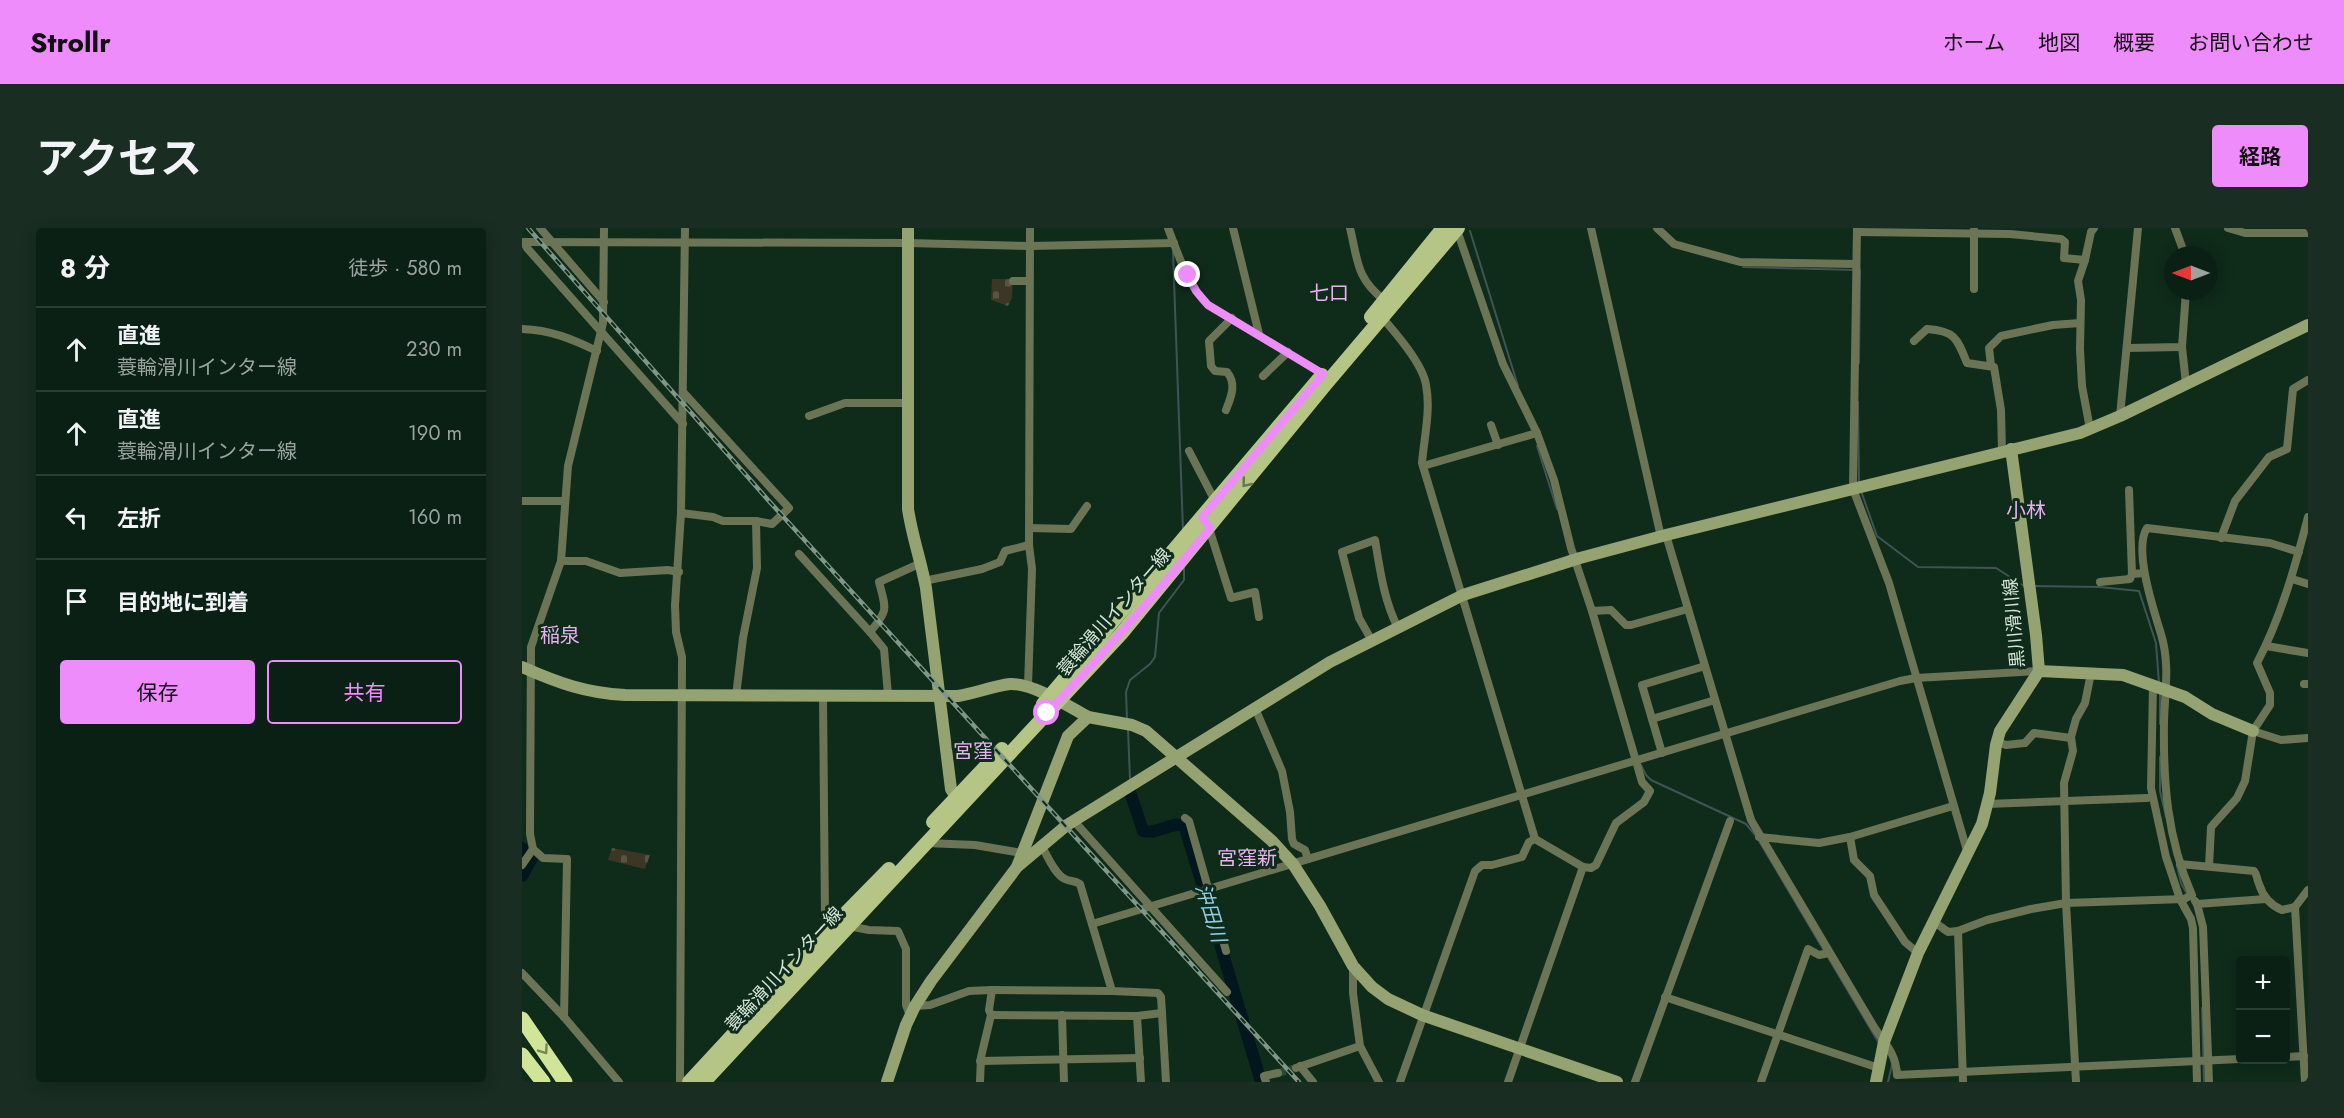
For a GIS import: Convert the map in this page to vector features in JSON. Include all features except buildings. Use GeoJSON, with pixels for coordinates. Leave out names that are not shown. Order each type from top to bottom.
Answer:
{"type":"FeatureCollection","features":[{"type":"Feature","properties":{"kind":"highway"},"geometry":{"type":"LineString","coordinates":[[522,1019],[565,1082]]}},
{"type":"Feature","properties":{"kind":"highway"},"geometry":{"type":"LineString","coordinates":[[522,1054],[543,1082]]}},
{"type":"Feature","properties":{"kind":"main road","name":"蓑輪滑川インター線"},"geometry":{"type":"LineString","coordinates":[[1206,523],[1215,501],[1323,374],[1453,229]]}},
{"type":"Feature","properties":{"kind":"main road","name":"蓑輪滑川インター線"},"geometry":{"type":"LineString","coordinates":[[681,1081],[926,843],[1055,699],[1206,523],[1381,309]]}},
{"type":"Feature","properties":{"kind":"main road","name":"蓑輪滑川インター線"},"geometry":{"type":"LineString","coordinates":[[704,1082],[956,797],[1055,699]]}},
{"type":"Feature","properties":{"kind":"street"},"geometry":{"type":"LineString","coordinates":[[540,228],[604,302]]}},
{"type":"Feature","properties":{"kind":"street"},"geometry":{"type":"LineString","coordinates":[[564,1017],[567,859],[543,858],[533,849],[530,834],[526,758],[526,669],[531,646],[561,561],[568,466],[601,333],[604,302],[604,228]]}},
{"type":"Feature","properties":{"kind":"street"},"geometry":{"type":"LineString","coordinates":[[681,1081],[682,657],[676,632],[675,606],[679,572],[681,513],[685,228]]}},
{"type":"Feature","properties":{"kind":"street"},"geometry":{"type":"LineString","coordinates":[[908,228],[908,509],[912,537],[921,562],[951,789],[956,797]]}},
{"type":"Feature","properties":{"kind":"street"},"geometry":{"type":"LineString","coordinates":[[1028,686],[1032,569],[1029,545],[1028,281],[1030,228]]}},
{"type":"Feature","properties":{"kind":"street"},"geometry":{"type":"LineString","coordinates":[[1168,228],[1201,298],[1208,305],[1323,374]]}},
{"type":"Feature","properties":{"kind":"street"},"geometry":{"type":"LineString","coordinates":[[1233,228],[1258,334]]}},
{"type":"Feature","properties":{"kind":"street"},"geometry":{"type":"LineString","coordinates":[[1350,228],[1361,276],[1413,357],[1426,382],[1428,401],[1423,466],[1535,840],[1583,867],[1591,868],[1596,865],[1616,823],[1644,802],[1650,791],[1642,782],[1575,560],[1554,480],[1537,433],[1503,364],[1453,229]]}},
{"type":"Feature","properties":{"kind":"street"},"geometry":{"type":"LineString","coordinates":[[1591,228],[1663,536],[1688,609],[1751,820],[1829,953],[1897,1061],[1896,1078],[1963,1077],[2075,1067],[2236,1059]]}},
{"type":"Feature","properties":{"kind":"street"},"geometry":{"type":"LineString","coordinates":[[1658,228],[1674,244],[1740,262],[1856,264]]}},
{"type":"Feature","properties":{"kind":"street"},"geometry":{"type":"LineString","coordinates":[[2090,429],[2082,386],[2078,281],[2094,228]]}},
{"type":"Feature","properties":{"kind":"street"},"geometry":{"type":"LineString","coordinates":[[2120,416],[2138,228]]}},
{"type":"Feature","properties":{"kind":"street"},"geometry":{"type":"LineString","coordinates":[[2175,228],[2182,246]]}},
{"type":"Feature","properties":{"kind":"street"},"geometry":{"type":"LineString","coordinates":[[2228,228],[2245,233],[2276,231],[2308,233]]}},
{"type":"Feature","properties":{"kind":"street"},"geometry":{"type":"LineString","coordinates":[[1968,854],[1889,583],[1853,489],[1857,230],[1974,230],[2061,239],[2065,242],[2064,258],[2085,260]]}},
{"type":"Feature","properties":{"kind":"street"},"geometry":{"type":"LineString","coordinates":[[1974,230],[1974,289]]}},
{"type":"Feature","properties":{"kind":"street"},"geometry":{"type":"LineString","coordinates":[[683,424],[523,242],[908,243],[1030,246],[1174,243]]}},
{"type":"Feature","properties":{"kind":"street"},"geometry":{"type":"LineString","coordinates":[[1013,281],[1028,281]]}},
{"type":"Feature","properties":{"kind":"street"},"geometry":{"type":"LineString","coordinates":[[2185,300],[2182,347],[2186,384]]}},
{"type":"Feature","properties":{"kind":"street"},"geometry":{"type":"LineString","coordinates":[[1226,410],[1232,395],[1231,377],[1227,372],[1215,371],[1211,366],[1209,342],[1232,318]]}},
{"type":"Feature","properties":{"kind":"street"},"geometry":{"type":"LineString","coordinates":[[2007,451],[1995,370],[1991,366],[1989,348],[2001,336],[2054,325],[2080,323]]}},
{"type":"Feature","properties":{"kind":"street"},"geometry":{"type":"LineString","coordinates":[[887,1082],[913,1011],[931,981],[1017,867],[1041,845],[1074,821],[1330,662],[1463,595],[1575,560],[1663,536],[2051,441],[2090,429],[2308,325]]}},
{"type":"Feature","properties":{"kind":"street"},"geometry":{"type":"LineString","coordinates":[[522,329],[552,332],[571,338],[597,351]]}},
{"type":"Feature","properties":{"kind":"street"},"geometry":{"type":"LineString","coordinates":[[1914,341],[1927,329],[1949,332],[1956,337],[1967,363],[1991,366]]}},
{"type":"Feature","properties":{"kind":"street"},"geometry":{"type":"LineString","coordinates":[[2127,348],[2182,347]]}},
{"type":"Feature","properties":{"kind":"street"},"geometry":{"type":"LineString","coordinates":[[1263,376],[1288,352]]}},
{"type":"Feature","properties":{"kind":"street"},"geometry":{"type":"LineString","coordinates":[[2221,538],[2235,501],[2269,457],[2287,449],[2293,389],[2308,380]]}},
{"type":"Feature","properties":{"kind":"street"},"geometry":{"type":"LineString","coordinates":[[681,513],[712,517],[723,521],[756,521],[772,524],[789,508],[683,392]]}},
{"type":"Feature","properties":{"kind":"street"},"geometry":{"type":"LineString","coordinates":[[808,416],[845,403],[908,403]]}},
{"type":"Feature","properties":{"kind":"street"},"geometry":{"type":"LineString","coordinates":[[1491,425],[1498,445]]}},
{"type":"Feature","properties":{"kind":"street"},"geometry":{"type":"LineString","coordinates":[[1423,466],[1537,433]]}},
{"type":"Feature","properties":{"kind":"street"},"geometry":{"type":"LineString","coordinates":[[1189,451],[1215,501]]}},
{"type":"Feature","properties":{"kind":"street","name":"黒川滑川線"},"geometry":{"type":"LineString","coordinates":[[1876,1082],[1884,1042],[1918,953],[1982,824],[2000,731],[2039,671],[2036,635],[2007,451]]}},
{"type":"Feature","properties":{"kind":"street"},"geometry":{"type":"LineString","coordinates":[[2100,582],[2124,581],[2130,579],[2132,574],[2129,490]]}},
{"type":"Feature","properties":{"kind":"street"},"geometry":{"type":"LineString","coordinates":[[522,501],[565,501]]}},
{"type":"Feature","properties":{"kind":"street"},"geometry":{"type":"LineString","coordinates":[[1029,528],[1071,529],[1087,506]]}},
{"type":"Feature","properties":{"kind":"street"},"geometry":{"type":"LineString","coordinates":[[2209,866],[2211,827],[2237,798],[2249,767],[2253,730],[2270,705],[2270,693],[2257,663],[2292,579],[2308,517]]}},
{"type":"Feature","properties":{"kind":"street"},"geometry":{"type":"LineString","coordinates":[[736,696],[743,638],[757,568],[756,521]]}},
{"type":"Feature","properties":{"kind":"street"},"geometry":{"type":"LineString","coordinates":[[1206,523],[1232,598],[1255,592],[1259,617]]}},
{"type":"Feature","properties":{"kind":"street"},"geometry":{"type":"LineString","coordinates":[[2266,899],[2197,904],[2187,897],[2166,857],[2151,788],[2161,689],[2168,669],[2144,573],[2143,534],[2147,528],[2270,543],[2299,552]]}},
{"type":"Feature","properties":{"kind":"street"},"geometry":{"type":"LineString","coordinates":[[1372,641],[1359,618],[1342,552],[1375,540],[1383,585],[1391,615],[1398,628]]}},
{"type":"Feature","properties":{"kind":"street"},"geometry":{"type":"LineString","coordinates":[[924,581],[982,569],[1000,562],[1005,551],[1029,545]]}},
{"type":"Feature","properties":{"kind":"street"},"geometry":{"type":"LineString","coordinates":[[799,554],[884,649],[888,695]]}},
{"type":"Feature","properties":{"kind":"street"},"geometry":{"type":"LineString","coordinates":[[561,561],[586,561],[620,573],[668,570],[679,572]]}},
{"type":"Feature","properties":{"kind":"street"},"geometry":{"type":"LineString","coordinates":[[870,632],[884,616],[885,606],[879,582],[921,562]]}},
{"type":"Feature","properties":{"kind":"street"},"geometry":{"type":"LineString","coordinates":[[2132,574],[2144,573]]}},
{"type":"Feature","properties":{"kind":"street"},"geometry":{"type":"LineString","coordinates":[[2292,579],[2308,584]]}},
{"type":"Feature","properties":{"kind":"street"},"geometry":{"type":"LineString","coordinates":[[1592,611],[1611,610],[1626,625],[1631,625],[1688,609]]}},
{"type":"Feature","properties":{"kind":"street"},"geometry":{"type":"LineString","coordinates":[[2266,646],[2308,653]]}},
{"type":"Feature","properties":{"kind":"street"},"geometry":{"type":"LineString","coordinates":[[1662,753],[1642,685],[1705,666]]}},
{"type":"Feature","properties":{"kind":"street"},"geometry":{"type":"LineString","coordinates":[[526,669],[558,683],[596,693],[682,696],[958,696],[1011,684],[1028,686],[1088,717],[1128,724],[1153,735],[1272,841],[1293,864],[1320,906],[1353,966],[1372,987],[1388,999],[1422,1015],[1617,1082]]}},
{"type":"Feature","properties":{"kind":"street"},"geometry":{"type":"LineString","coordinates":[[1092,924],[1916,678],[2039,671],[2123,675],[2185,697],[2212,714],[2281,740],[2308,738]]}},
{"type":"Feature","properties":{"kind":"street"},"geometry":{"type":"LineString","coordinates":[[2076,1082],[2066,903],[2064,783],[2073,751],[2071,738],[2076,719],[2085,703],[2091,673]]}},
{"type":"Feature","properties":{"kind":"street"},"geometry":{"type":"LineString","coordinates":[[2161,689],[2164,788],[2193,928],[2197,1082]]}},
{"type":"Feature","properties":{"kind":"street"},"geometry":{"type":"LineString","coordinates":[[823,695],[825,918],[869,930],[898,931],[906,949],[906,1005],[913,1011]]}},
{"type":"Feature","properties":{"kind":"street"},"geometry":{"type":"LineString","coordinates":[[1652,719],[1715,700]]}},
{"type":"Feature","properties":{"kind":"street"},"geometry":{"type":"LineString","coordinates":[[1255,708],[1282,771],[1290,812],[1292,839],[1294,844],[1305,850],[1308,859]]}},
{"type":"Feature","properties":{"kind":"street"},"geometry":{"type":"LineString","coordinates":[[1017,867],[1068,736],[1088,717]]}},
{"type":"Feature","properties":{"kind":"street"},"geometry":{"type":"LineString","coordinates":[[1997,742],[2006,745],[2025,743],[2034,733],[2071,738]]}},
{"type":"Feature","properties":{"kind":"street"},"geometry":{"type":"LineString","coordinates":[[1987,804],[2147,798]]}},
{"type":"Feature","properties":{"kind":"street"},"geometry":{"type":"LineString","coordinates":[[1759,837],[1812,844],[1850,837],[1953,806]]}},
{"type":"Feature","properties":{"kind":"street"},"geometry":{"type":"LineString","coordinates":[[1185,818],[1189,821],[1226,951]]}},
{"type":"Feature","properties":{"kind":"street"},"geometry":{"type":"LineString","coordinates":[[1074,821],[1227,992]]}},
{"type":"Feature","properties":{"kind":"street"},"geometry":{"type":"LineString","coordinates":[[1635,1082],[1730,821]]}},
{"type":"Feature","properties":{"kind":"street"},"geometry":{"type":"LineString","coordinates":[[1850,837],[1854,860],[1870,876],[1874,895],[1905,942],[1918,953]]}},
{"type":"Feature","properties":{"kind":"street"},"geometry":{"type":"LineString","coordinates":[[1400,1082],[1475,871],[1482,865],[1492,865],[1522,857],[1529,842],[1535,840]]}},
{"type":"Feature","properties":{"kind":"street"},"geometry":{"type":"LineString","coordinates":[[926,843],[975,845],[1022,853]]}},
{"type":"Feature","properties":{"kind":"street"},"geometry":{"type":"LineString","coordinates":[[1041,845],[1059,874],[1065,879],[1080,884],[1112,991]]}},
{"type":"Feature","properties":{"kind":"street"},"geometry":{"type":"LineString","coordinates":[[522,865],[533,849]]}},
{"type":"Feature","properties":{"kind":"street"},"geometry":{"type":"LineString","coordinates":[[2180,864],[2254,871],[2266,899],[2273,906],[2282,910],[2295,906],[2308,890]]}},
{"type":"Feature","properties":{"kind":"street"},"geometry":{"type":"LineString","coordinates":[[1508,1082],[1583,867]]}},
{"type":"Feature","properties":{"kind":"street"},"geometry":{"type":"LineString","coordinates":[[1933,921],[1948,932],[1958,931],[1998,917],[2066,903],[2187,897]]}},
{"type":"Feature","properties":{"kind":"street"},"geometry":{"type":"LineString","coordinates":[[2197,904],[2203,927],[2209,1082]]}},
{"type":"Feature","properties":{"kind":"street"},"geometry":{"type":"LineString","coordinates":[[2295,906],[2305,1022],[2305,1082]]}},
{"type":"Feature","properties":{"kind":"street"},"geometry":{"type":"LineString","coordinates":[[1958,931],[1963,1077]]}},
{"type":"Feature","properties":{"kind":"street"},"geometry":{"type":"LineString","coordinates":[[1761,1082],[1808,949],[1819,955],[1829,953]]}},
{"type":"Feature","properties":{"kind":"street"},"geometry":{"type":"LineString","coordinates":[[1353,966],[1353,993],[1360,1046],[1379,1082]]}},
{"type":"Feature","properties":{"kind":"street"},"geometry":{"type":"LineString","coordinates":[[522,973],[564,1017],[619,1082]]}},
{"type":"Feature","properties":{"kind":"street"},"geometry":{"type":"LineString","coordinates":[[980,1082],[980,1061],[991,1015],[989,1010],[992,990]]}},
{"type":"Feature","properties":{"kind":"street"},"geometry":{"type":"LineString","coordinates":[[913,1011],[969,991],[1158,993],[1161,997],[1166,1082]]}},
{"type":"Feature","properties":{"kind":"street"},"geometry":{"type":"LineString","coordinates":[[1665,997],[1879,1068]]}},
{"type":"Feature","properties":{"kind":"street"},"geometry":{"type":"LineString","coordinates":[[991,1015],[1137,1016],[1162,1013]]}},
{"type":"Feature","properties":{"kind":"street"},"geometry":{"type":"LineString","coordinates":[[1062,1015],[1064,1082]]}},
{"type":"Feature","properties":{"kind":"street"},"geometry":{"type":"LineString","coordinates":[[1137,1016],[1141,1082]]}},
{"type":"Feature","properties":{"kind":"street"},"geometry":{"type":"LineString","coordinates":[[1313,1082],[1298,1067],[1360,1046]]}},
{"type":"Feature","properties":{"kind":"street"},"geometry":{"type":"LineString","coordinates":[[2290,1057],[2304,1056]]}},
{"type":"Feature","properties":{"kind":"street"},"geometry":{"type":"LineString","coordinates":[[980,1061],[1140,1058]]}},
{"type":"Feature","properties":{"kind":"street"},"geometry":{"type":"LineString","coordinates":[[1266,1082],[1264,1076],[1278,1073]]}},
{"type":"Feature","properties":{"kind":"green space"},"geometry":{"type":"Polygon","coordinates":[[[992,279],[1013,279],[1012,298],[1008,306],[991,300],[992,279]]]}},
{"type":"Feature","properties":{"kind":"green space"},"geometry":{"type":"Polygon","coordinates":[[[612,848],[650,855],[645,869],[608,860],[612,848]]]}},
{"type":"Feature","properties":{"kind":"waterway"},"geometry":{"type":"LineString","coordinates":[[1470,231],[1518,386]]}},
{"type":"Feature","properties":{"kind":"waterway"},"geometry":{"type":"LineString","coordinates":[[1173,252],[1183,531]]}},
{"type":"Feature","properties":{"kind":"waterway"},"geometry":{"type":"LineString","coordinates":[[1743,267],[1855,270]]}},
{"type":"Feature","properties":{"kind":"waterway"},"geometry":{"type":"LineString","coordinates":[[1859,363],[1860,270]]}},
{"type":"Feature","properties":{"kind":"waterway"},"geometry":{"type":"LineString","coordinates":[[1858,402],[1859,483]]}},
{"type":"Feature","properties":{"kind":"waterway"},"geometry":{"type":"LineString","coordinates":[[1537,446],[1557,509]]}},
{"type":"Feature","properties":{"kind":"waterway"},"geometry":{"type":"LineString","coordinates":[[1861,491],[1877,536],[1918,567],[1996,568],[2024,586]]}},
{"type":"Feature","properties":{"kind":"waterway"},"geometry":{"type":"LineString","coordinates":[[1127,720],[1126,692],[1130,680],[1155,657],[1159,613],[1184,580],[1184,566]]}},
{"type":"Feature","properties":{"kind":"waterway"},"geometry":{"type":"LineString","coordinates":[[2032,586],[2100,587],[2139,591],[2156,643],[2159,683]]}},
{"type":"Feature","properties":{"kind":"waterway"},"geometry":{"type":"LineString","coordinates":[[2160,694],[2160,724]]}},
{"type":"Feature","properties":{"kind":"waterway"},"geometry":{"type":"LineString","coordinates":[[1128,729],[1130,780]]}},
{"type":"Feature","properties":{"kind":"waterway"},"geometry":{"type":"LineString","coordinates":[[2160,757],[2160,791],[2166,817]]}},
{"type":"Feature","properties":{"kind":"waterway"},"geometry":{"type":"LineString","coordinates":[[1641,765],[1651,780],[1746,824],[1756,836]]}},
{"type":"Feature","properties":{"kind":"waterway","name":"沖田川"},"geometry":{"type":"LineString","coordinates":[[1130,792],[1143,831],[1184,825],[1207,900]]}},
{"type":"Feature","properties":{"kind":"waterway"},"geometry":{"type":"LineString","coordinates":[[1759,841],[1880,1045]]}},
{"type":"Feature","properties":{"kind":"waterway"},"geometry":{"type":"LineString","coordinates":[[522,848],[532,858],[522,876]]}},
{"type":"Feature","properties":{"kind":"waterway"},"geometry":{"type":"LineString","coordinates":[[2177,866],[2181,883],[2187,894]]}},
{"type":"Feature","properties":{"kind":"waterway","name":"沖田川"},"geometry":{"type":"LineString","coordinates":[[1218,937],[1261,1082]]}},
{"type":"Feature","properties":{"kind":"waterway"},"geometry":{"type":"LineString","coordinates":[[2202,1008],[2204,1082]]}},
{"type":"Feature","properties":{"kind":"waterway"},"geometry":{"type":"LineString","coordinates":[[1888,1082],[1892,1065]]}},
{"type":"Feature","properties":{"kind":"tunnel"},"geometry":{"type":"LineString","coordinates":[[1278,1073],[1296,1068]]}},
{"type":"Feature","properties":{"kind":"railway"},"geometry":{"type":"LineString","coordinates":[[528,228],[768,500],[1299,1082]]}},
{"type":"Feature","properties":{"kind":"district","name":"七口"},"geometry":{"type":"Point","coordinates":[1329,293]}},
{"type":"Feature","properties":{"kind":"district","name":"小林"},"geometry":{"type":"Point","coordinates":[2026,510]}},
{"type":"Feature","properties":{"kind":"district","name":"稲泉"},"geometry":{"type":"Point","coordinates":[560,635]}},
{"type":"Feature","properties":{"kind":"district","name":"宮窪"},"geometry":{"type":"Point","coordinates":[973,751]}},
{"type":"Feature","properties":{"kind":"district","name":"宮窪新"},"geometry":{"type":"Point","coordinates":[1247,858]}},
{"type":"Feature","properties":{"kind":"route"},"geometry":{"type":"LineString","coordinates":[[1047,713],[1121,634],[1210,528],[1202,517],[1323,374],[1208,305],[1196,291],[1188,275]]}}]}
